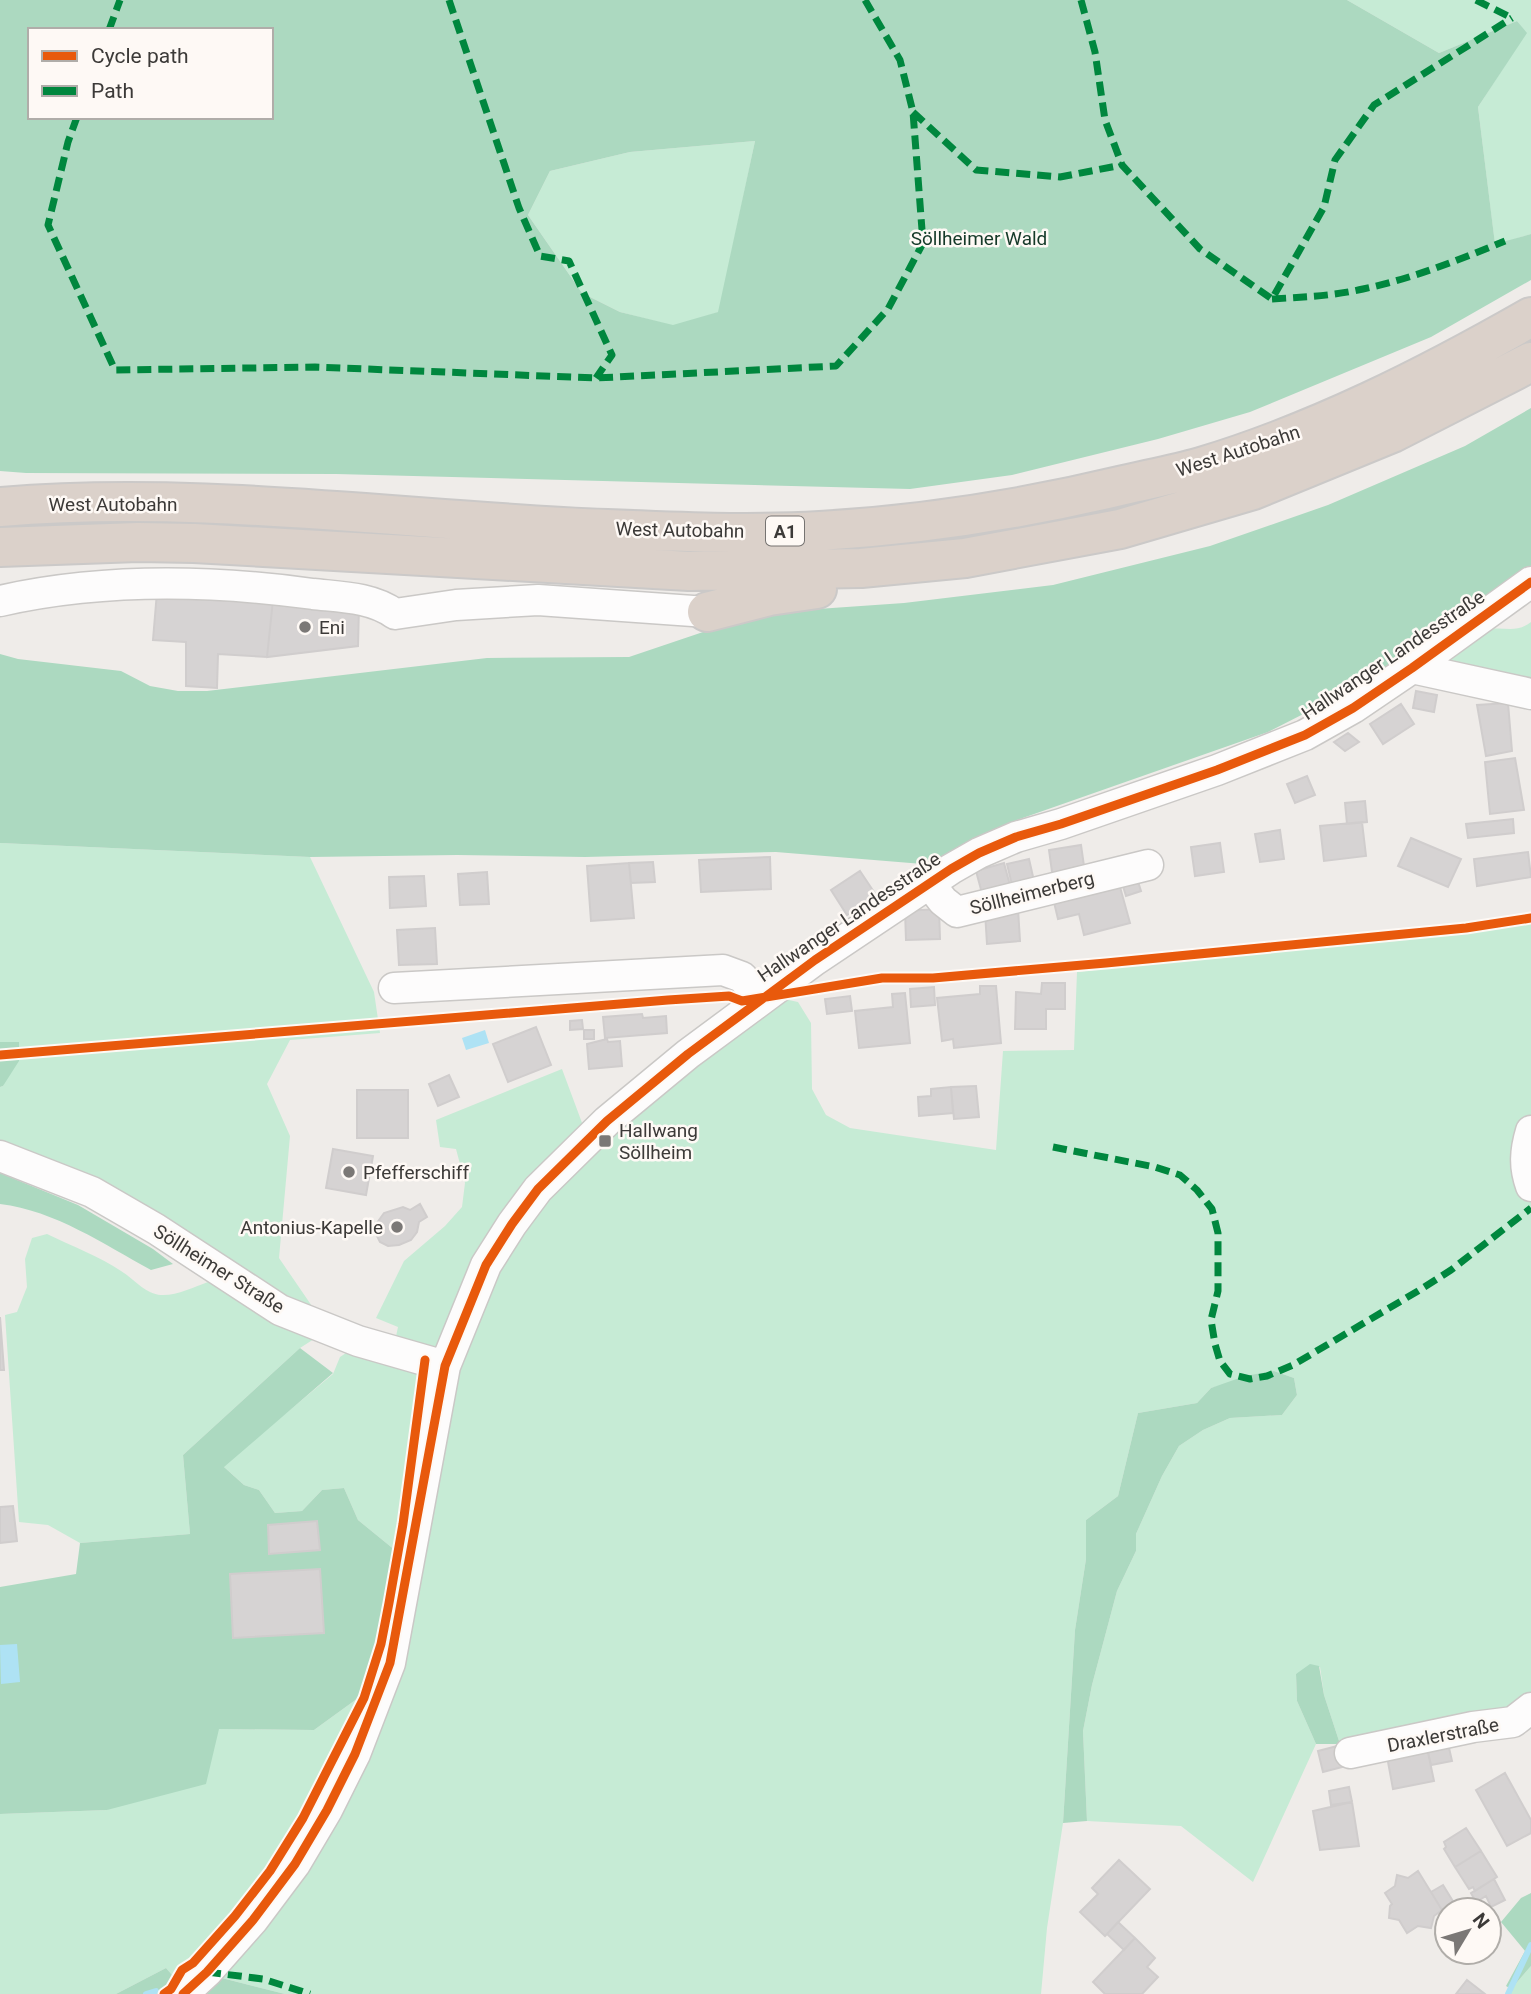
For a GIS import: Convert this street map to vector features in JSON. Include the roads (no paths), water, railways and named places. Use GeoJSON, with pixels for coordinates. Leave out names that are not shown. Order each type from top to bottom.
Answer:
{"type":"FeatureCollection","features":[{"type":"Feature","properties":{"kind":"highway","name":"West Autobahn"},"geometry":{"type":"LineString","coordinates":[[0,507],[173,503],[593,528],[710,532],[819,531],[935,520],[1045,504],[1200,467],[1304,430],[1355,408],[1531,317]]}},
{"type":"Feature","properties":{"kind":"highway","name":"West Autobahn"},"geometry":{"type":"LineString","coordinates":[[0,547],[194,543],[689,571],[861,568],[965,558],[1121,529],[1199,508],[1317,466],[1392,433],[1531,362]]}},
{"type":"Feature","properties":{"kind":"highway"},"geometry":{"type":"LineString","coordinates":[[707,612],[795,591],[831,588],[861,568]]}},
{"type":"Feature","properties":{"kind":"street","name":"Hallwanger Landesstraße"},"geometry":{"type":"LineString","coordinates":[[183,1994],[207,1972],[253,1920],[295,1864],[327,1810],[355,1754],[390,1663],[445,1366],[486,1265],[538,1189],[607,1121],[761,998],[929,883],[979,853],[1016,836],[1061,824],[1305,735],[1412,668],[1531,582]]}},
{"type":"Feature","properties":{"kind":"street"},"geometry":{"type":"LineString","coordinates":[[0,601],[32,594],[143,583],[267,588],[361,600],[386,607],[395,614],[456,605],[538,600],[707,612]]}},
{"type":"Feature","properties":{"kind":"street"},"geometry":{"type":"LineString","coordinates":[[1412,668],[1531,694]]}},
{"type":"Feature","properties":{"kind":"street","name":"Söllheimerberg"},"geometry":{"type":"LineString","coordinates":[[929,883],[943,901],[957,912],[1148,865]]}},
{"type":"Feature","properties":{"kind":"street"},"geometry":{"type":"LineString","coordinates":[[394,988],[723,970],[743,976],[761,998]]}},
{"type":"Feature","properties":{"kind":"street"},"geometry":{"type":"LineString","coordinates":[[1531,1131],[1525,1150],[1527,1175],[1531,1186]]}},
{"type":"Feature","properties":{"kind":"street","name":"Söllheimer Straße"},"geometry":{"type":"LineString","coordinates":[[0,1156],[92,1192],[156,1229],[280,1310],[358,1342],[445,1366]]}},
{"type":"Feature","properties":{"kind":"street","name":"Draxlerstraße"},"geometry":{"type":"LineString","coordinates":[[1350,1753],[1473,1727],[1513,1722],[1531,1709]]}},
{"type":"Feature","properties":{"kind":"water"},"geometry":{"type":"Polygon","coordinates":[[[485,1030],[489,1043],[466,1050],[462,1038],[485,1030]]]}},
{"type":"Feature","properties":{"kind":"water"},"geometry":{"type":"Polygon","coordinates":[[[17,1644],[20,1682],[1,1684],[0,1645],[17,1644]]]}},
{"type":"Feature","properties":{"kind":"waterway"},"geometry":{"type":"LineString","coordinates":[[1508,1994],[1531,1945]]}},
{"type":"Feature","properties":{"kind":"waterway"},"geometry":{"type":"LineString","coordinates":[[146,1994],[156,1991]]}},
{"type":"Feature","properties":{"kind":"place","name":"Eni"},"geometry":{"type":"Point","coordinates":[305,627]}},
{"type":"Feature","properties":{"kind":"place","name":"Hallwang Söllheim"},"geometry":{"type":"Point","coordinates":[605,1141]}},
{"type":"Feature","properties":{"kind":"place","name":"Pfefferschiff"},"geometry":{"type":"Point","coordinates":[349,1172]}},
{"type":"Feature","properties":{"kind":"place","name":"Antonius-Kapelle"},"geometry":{"type":"Point","coordinates":[397,1227]}},
{"type":"Feature","properties":{"kind":"park label","name":"Söllheimer Wald"},"geometry":{"type":"Point","coordinates":[979,238]}}]}
